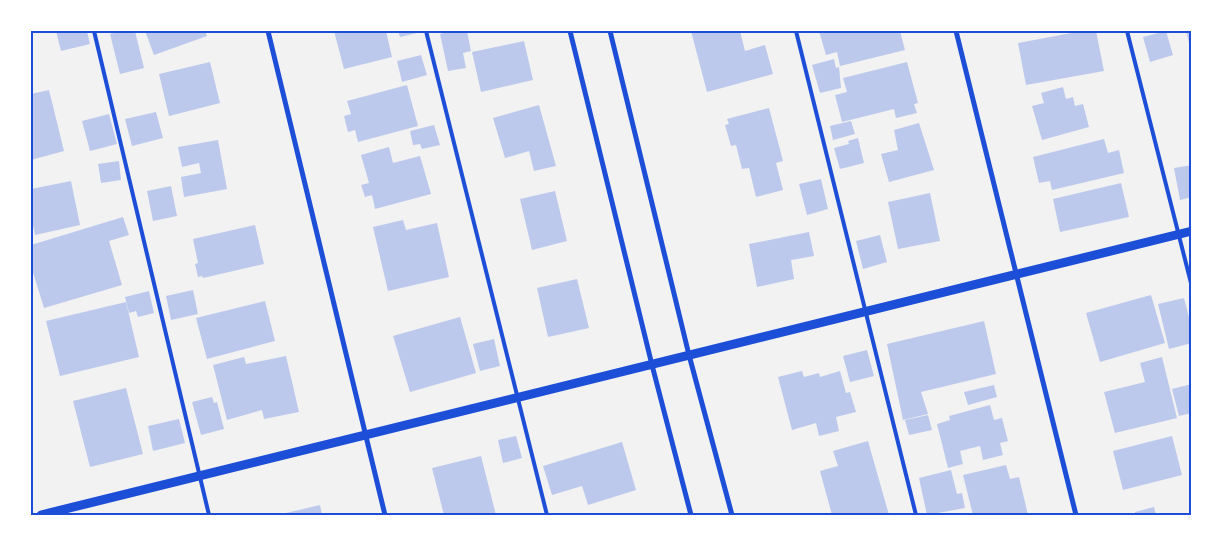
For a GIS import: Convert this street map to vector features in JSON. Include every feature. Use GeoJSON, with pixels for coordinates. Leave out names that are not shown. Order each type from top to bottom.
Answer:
{"type":"FeatureCollection","features":[{"type":"Feature","properties":{"kind":"street"},"geometry":{"type":"LineString","coordinates":[[268,31],[385,515]]}},
{"type":"Feature","properties":{"kind":"street"},"geometry":{"type":"LineString","coordinates":[[570,31],[691,515]]}},
{"type":"Feature","properties":{"kind":"street"},"geometry":{"type":"LineString","coordinates":[[610,31],[689,355],[732,515]]}},
{"type":"Feature","properties":{"kind":"street"},"geometry":{"type":"LineString","coordinates":[[956,31],[1076,515]]}},
{"type":"Feature","properties":{"kind":"street"},"geometry":{"type":"LineString","coordinates":[[41,515],[1192,232]]}},
{"type":"Feature","properties":{"kind":"lane"},"geometry":{"type":"LineString","coordinates":[[94,31],[210,515]]}},
{"type":"Feature","properties":{"kind":"lane"},"geometry":{"type":"LineString","coordinates":[[426,31],[547,515]]}},
{"type":"Feature","properties":{"kind":"lane"},"geometry":{"type":"LineString","coordinates":[[796,31],[916,515]]}},
{"type":"Feature","properties":{"kind":"lane"},"geometry":{"type":"LineString","coordinates":[[1127,31],[1192,287]]}},
{"type":"Feature","properties":{"kind":"building"},"geometry":{"type":"Polygon","coordinates":[[[56,31],[87,31],[90,44],[61,51],[56,31]]]}},
{"type":"Feature","properties":{"kind":"building"},"geometry":{"type":"Polygon","coordinates":[[[121,31],[135,31],[144,68],[120,74],[110,34],[121,31]]]}},
{"type":"Feature","properties":{"kind":"building"},"geometry":{"type":"Polygon","coordinates":[[[145,31],[205,31],[207,36],[154,55],[145,31]]]}},
{"type":"Feature","properties":{"kind":"building"},"geometry":{"type":"Polygon","coordinates":[[[334,31],[386,31],[392,57],[344,69],[334,31]]]}},
{"type":"Feature","properties":{"kind":"building"},"geometry":{"type":"Polygon","coordinates":[[[398,31],[420,31],[421,32],[400,37],[398,31]]]}},
{"type":"Feature","properties":{"kind":"building"},"geometry":{"type":"Polygon","coordinates":[[[452,31],[467,31],[471,51],[463,53],[466,68],[448,71],[440,34],[452,31]]]}},
{"type":"Feature","properties":{"kind":"building"},"geometry":{"type":"Polygon","coordinates":[[[691,31],[740,31],[745,51],[765,45],[773,74],[707,92],[691,31]]]}},
{"type":"Feature","properties":{"kind":"building"},"geometry":{"type":"Polygon","coordinates":[[[819,31],[900,31],[905,50],[840,66],[837,52],[826,55],[819,31]]]}},
{"type":"Feature","properties":{"kind":"building"},"geometry":{"type":"Polygon","coordinates":[[[1082,31],[1096,31],[1104,71],[1026,85],[1018,43],[1082,31]]]}},
{"type":"Feature","properties":{"kind":"building"},"geometry":{"type":"Polygon","coordinates":[[[1166,31],[1173,55],[1150,62],[1143,37],[1166,31]]]}},
{"type":"Feature","properties":{"kind":"building"},"geometry":{"type":"Polygon","coordinates":[[[1186,31],[1192,31],[1192,51],[1191,51],[1186,31]]]}},
{"type":"Feature","properties":{"kind":"building"},"geometry":{"type":"Polygon","coordinates":[[[524,41],[533,80],[481,92],[472,52],[524,41]]]}},
{"type":"Feature","properties":{"kind":"building"},"geometry":{"type":"Polygon","coordinates":[[[421,55],[427,75],[402,82],[397,61],[421,55]]]}},
{"type":"Feature","properties":{"kind":"building"},"geometry":{"type":"Polygon","coordinates":[[[834,59],[836,68],[839,67],[841,88],[820,93],[812,65],[834,59]]]}},
{"type":"Feature","properties":{"kind":"building"},"geometry":{"type":"Polygon","coordinates":[[[210,62],[220,103],[169,116],[159,74],[210,62]]]}},
{"type":"Feature","properties":{"kind":"building"},"geometry":{"type":"Polygon","coordinates":[[[907,62],[918,103],[914,104],[917,113],[896,118],[894,109],[842,122],[835,95],[847,92],[843,78],[907,62]]]}},
{"type":"Feature","properties":{"kind":"building"},"geometry":{"type":"Polygon","coordinates":[[[407,85],[418,126],[358,142],[355,130],[348,132],[344,116],[351,114],[347,101],[407,85]]]}},
{"type":"Feature","properties":{"kind":"building"},"geometry":{"type":"Polygon","coordinates":[[[1063,87],[1066,99],[1073,97],[1075,106],[1083,104],[1089,127],[1042,140],[1032,106],[1044,103],[1041,93],[1063,87]]]}},
{"type":"Feature","properties":{"kind":"building"},"geometry":{"type":"Polygon","coordinates":[[[49,90],[64,151],[31,160],[31,94],[49,90]]]}},
{"type":"Feature","properties":{"kind":"building"},"geometry":{"type":"Polygon","coordinates":[[[539,105],[556,166],[534,171],[529,151],[505,158],[493,118],[539,105]]]}},
{"type":"Feature","properties":{"kind":"building"},"geometry":{"type":"Polygon","coordinates":[[[769,108],[783,161],[776,163],[783,190],[756,197],[749,168],[742,169],[736,145],[731,146],[725,125],[729,124],[727,119],[769,108]]]}},
{"type":"Feature","properties":{"kind":"building"},"geometry":{"type":"Polygon","coordinates":[[[156,112],[163,138],[132,146],[125,119],[156,112]]]}},
{"type":"Feature","properties":{"kind":"building"},"geometry":{"type":"Polygon","coordinates":[[[109,114],[117,144],[90,151],[82,121],[109,114]]]}},
{"type":"Feature","properties":{"kind":"building"},"geometry":{"type":"Polygon","coordinates":[[[851,121],[855,134],[833,140],[830,126],[851,121]]]}},
{"type":"Feature","properties":{"kind":"building"},"geometry":{"type":"Polygon","coordinates":[[[919,123],[934,170],[889,182],[881,154],[898,150],[894,130],[919,123]]]}},
{"type":"Feature","properties":{"kind":"building"},"geometry":{"type":"Polygon","coordinates":[[[434,125],[440,145],[422,149],[420,144],[413,145],[410,131],[434,125]]]}},
{"type":"Feature","properties":{"kind":"building"},"geometry":{"type":"Polygon","coordinates":[[[858,138],[864,163],[840,169],[834,148],[849,144],[848,141],[858,138]]]}},
{"type":"Feature","properties":{"kind":"building"},"geometry":{"type":"Polygon","coordinates":[[[1104,139],[1108,153],[1119,150],[1124,173],[1052,190],[1050,181],[1039,183],[1033,157],[1104,139]]]}},
{"type":"Feature","properties":{"kind":"building"},"geometry":{"type":"Polygon","coordinates":[[[218,140],[227,189],[184,197],[181,177],[201,173],[199,163],[182,167],[178,147],[218,140]]]}},
{"type":"Feature","properties":{"kind":"building"},"geometry":{"type":"Polygon","coordinates":[[[389,147],[393,163],[420,156],[431,194],[375,209],[372,195],[365,197],[361,185],[369,183],[361,155],[389,147]]]}},
{"type":"Feature","properties":{"kind":"building"},"geometry":{"type":"Polygon","coordinates":[[[119,161],[121,180],[101,183],[98,164],[119,161]]]}},
{"type":"Feature","properties":{"kind":"building"},"geometry":{"type":"Polygon","coordinates":[[[1192,165],[1192,197],[1180,200],[1174,168],[1192,165]]]}},
{"type":"Feature","properties":{"kind":"building"},"geometry":{"type":"Polygon","coordinates":[[[821,179],[828,209],[807,215],[799,184],[821,179]]]}},
{"type":"Feature","properties":{"kind":"building"},"geometry":{"type":"Polygon","coordinates":[[[71,181],[80,225],[35,235],[31,215],[31,189],[71,181]]]}},
{"type":"Feature","properties":{"kind":"building"},"geometry":{"type":"Polygon","coordinates":[[[1121,183],[1129,217],[1060,232],[1053,199],[1121,183]]]}},
{"type":"Feature","properties":{"kind":"building"},"geometry":{"type":"Polygon","coordinates":[[[171,186],[177,216],[153,221],[147,191],[171,186]]]}},
{"type":"Feature","properties":{"kind":"building"},"geometry":{"type":"Polygon","coordinates":[[[555,191],[567,241],[532,250],[520,199],[555,191]]]}},
{"type":"Feature","properties":{"kind":"building"},"geometry":{"type":"Polygon","coordinates":[[[930,193],[940,241],[898,249],[888,202],[930,193]]]}},
{"type":"Feature","properties":{"kind":"building"},"geometry":{"type":"Polygon","coordinates":[[[123,217],[129,235],[109,241],[122,285],[44,308],[31,266],[31,245],[123,217]]]}},
{"type":"Feature","properties":{"kind":"building"},"geometry":{"type":"Polygon","coordinates":[[[403,220],[406,230],[437,223],[449,277],[388,291],[373,227],[403,220]]]}},
{"type":"Feature","properties":{"kind":"building"},"geometry":{"type":"Polygon","coordinates":[[[255,225],[264,264],[203,278],[202,276],[198,277],[195,264],[198,263],[193,239],[255,225]]]}},
{"type":"Feature","properties":{"kind":"building"},"geometry":{"type":"Polygon","coordinates":[[[809,232],[814,256],[791,260],[794,279],[757,287],[749,244],[809,232]]]}},
{"type":"Feature","properties":{"kind":"building"},"geometry":{"type":"Polygon","coordinates":[[[880,235],[887,262],[863,269],[856,241],[880,235]]]}},
{"type":"Feature","properties":{"kind":"building"},"geometry":{"type":"Polygon","coordinates":[[[577,279],[589,328],[548,337],[537,288],[577,279]]]}},
{"type":"Feature","properties":{"kind":"building"},"geometry":{"type":"Polygon","coordinates":[[[193,290],[198,314],[171,320],[166,296],[193,290]]]}},
{"type":"Feature","properties":{"kind":"building"},"geometry":{"type":"Polygon","coordinates":[[[149,291],[154,313],[138,317],[136,311],[129,313],[125,297],[149,291]]]}},
{"type":"Feature","properties":{"kind":"building"},"geometry":{"type":"Polygon","coordinates":[[[1151,295],[1165,343],[1100,362],[1086,313],[1151,295]]]}},
{"type":"Feature","properties":{"kind":"building"},"geometry":{"type":"Polygon","coordinates":[[[1184,298],[1192,329],[1192,343],[1169,349],[1158,304],[1184,298]]]}},
{"type":"Feature","properties":{"kind":"building"},"geometry":{"type":"Polygon","coordinates":[[[265,301],[275,341],[207,359],[196,318],[265,301]]]}},
{"type":"Feature","properties":{"kind":"building"},"geometry":{"type":"Polygon","coordinates":[[[126,302],[139,357],[60,376],[46,321],[126,302]]]}},
{"type":"Feature","properties":{"kind":"building"},"geometry":{"type":"Polygon","coordinates":[[[460,317],[476,373],[410,392],[393,336],[460,317]]]}},
{"type":"Feature","properties":{"kind":"building"},"geometry":{"type":"Polygon","coordinates":[[[984,321],[996,374],[921,392],[928,414],[903,420],[887,344],[984,321]]]}},
{"type":"Feature","properties":{"kind":"building"},"geometry":{"type":"Polygon","coordinates":[[[494,339],[500,366],[480,371],[473,344],[494,339]]]}},
{"type":"Feature","properties":{"kind":"building"},"geometry":{"type":"Polygon","coordinates":[[[867,350],[874,376],[850,382],[843,356],[867,350]]]}},
{"type":"Feature","properties":{"kind":"building"},"geometry":{"type":"Polygon","coordinates":[[[286,356],[299,412],[264,419],[262,410],[227,420],[213,365],[244,357],[246,364],[286,356]]]}},
{"type":"Feature","properties":{"kind":"building"},"geometry":{"type":"Polygon","coordinates":[[[1162,357],[1177,418],[1115,433],[1104,392],[1145,382],[1140,363],[1162,357]]]}},
{"type":"Feature","properties":{"kind":"building"},"geometry":{"type":"Polygon","coordinates":[[[802,371],[804,377],[819,373],[820,377],[840,371],[846,393],[850,392],[856,412],[836,417],[839,431],[819,436],[816,423],[792,430],[778,377],[802,371]]]}},
{"type":"Feature","properties":{"kind":"building"},"geometry":{"type":"Polygon","coordinates":[[[1192,384],[1192,413],[1179,416],[1172,389],[1192,384]]]}},
{"type":"Feature","properties":{"kind":"building"},"geometry":{"type":"Polygon","coordinates":[[[994,385],[997,397],[968,405],[964,392],[994,385]]]}},
{"type":"Feature","properties":{"kind":"building"},"geometry":{"type":"Polygon","coordinates":[[[126,388],[143,454],[90,467],[73,401],[126,388]]]}},
{"type":"Feature","properties":{"kind":"building"},"geometry":{"type":"Polygon","coordinates":[[[212,397],[214,403],[217,402],[224,429],[201,435],[192,402],[212,397]]]}},
{"type":"Feature","properties":{"kind":"building"},"geometry":{"type":"Polygon","coordinates":[[[990,405],[994,420],[1002,418],[1008,441],[1000,443],[1003,455],[983,460],[980,446],[960,451],[963,464],[948,468],[937,424],[950,420],[949,416],[990,405]]]}},
{"type":"Feature","properties":{"kind":"building"},"geometry":{"type":"Polygon","coordinates":[[[928,415],[932,430],[909,435],[905,420],[928,415]]]}},
{"type":"Feature","properties":{"kind":"building"},"geometry":{"type":"Polygon","coordinates":[[[179,419],[185,443],[153,451],[148,426],[179,419]]]}},
{"type":"Feature","properties":{"kind":"building"},"geometry":{"type":"Polygon","coordinates":[[[516,436],[522,458],[503,463],[498,440],[516,436]]]}},
{"type":"Feature","properties":{"kind":"building"},"geometry":{"type":"Polygon","coordinates":[[[1172,436],[1182,475],[1123,490],[1113,451],[1172,436]]]}},
{"type":"Feature","properties":{"kind":"building"},"geometry":{"type":"Polygon","coordinates":[[[868,441],[889,515],[832,515],[820,471],[838,466],[833,451],[868,441]]]}},
{"type":"Feature","properties":{"kind":"building"},"geometry":{"type":"Polygon","coordinates":[[[622,442],[636,490],[588,505],[582,486],[552,495],[543,466],[622,442]]]}},
{"type":"Feature","properties":{"kind":"building"},"geometry":{"type":"Polygon","coordinates":[[[481,456],[496,515],[444,515],[432,468],[481,456]]]}},
{"type":"Feature","properties":{"kind":"building"},"geometry":{"type":"Polygon","coordinates":[[[1006,465],[1010,479],[1019,477],[1028,515],[973,515],[963,475],[1006,465]]]}},
{"type":"Feature","properties":{"kind":"building"},"geometry":{"type":"Polygon","coordinates":[[[951,470],[957,494],[962,493],[965,508],[927,515],[919,478],[951,470]]]}},
{"type":"Feature","properties":{"kind":"building"},"geometry":{"type":"Polygon","coordinates":[[[320,505],[322,515],[286,515],[286,513],[320,505]]]}},
{"type":"Feature","properties":{"kind":"building"},"geometry":{"type":"Polygon","coordinates":[[[1154,507],[1156,515],[1135,515],[1135,512],[1154,507]]]}}]}
